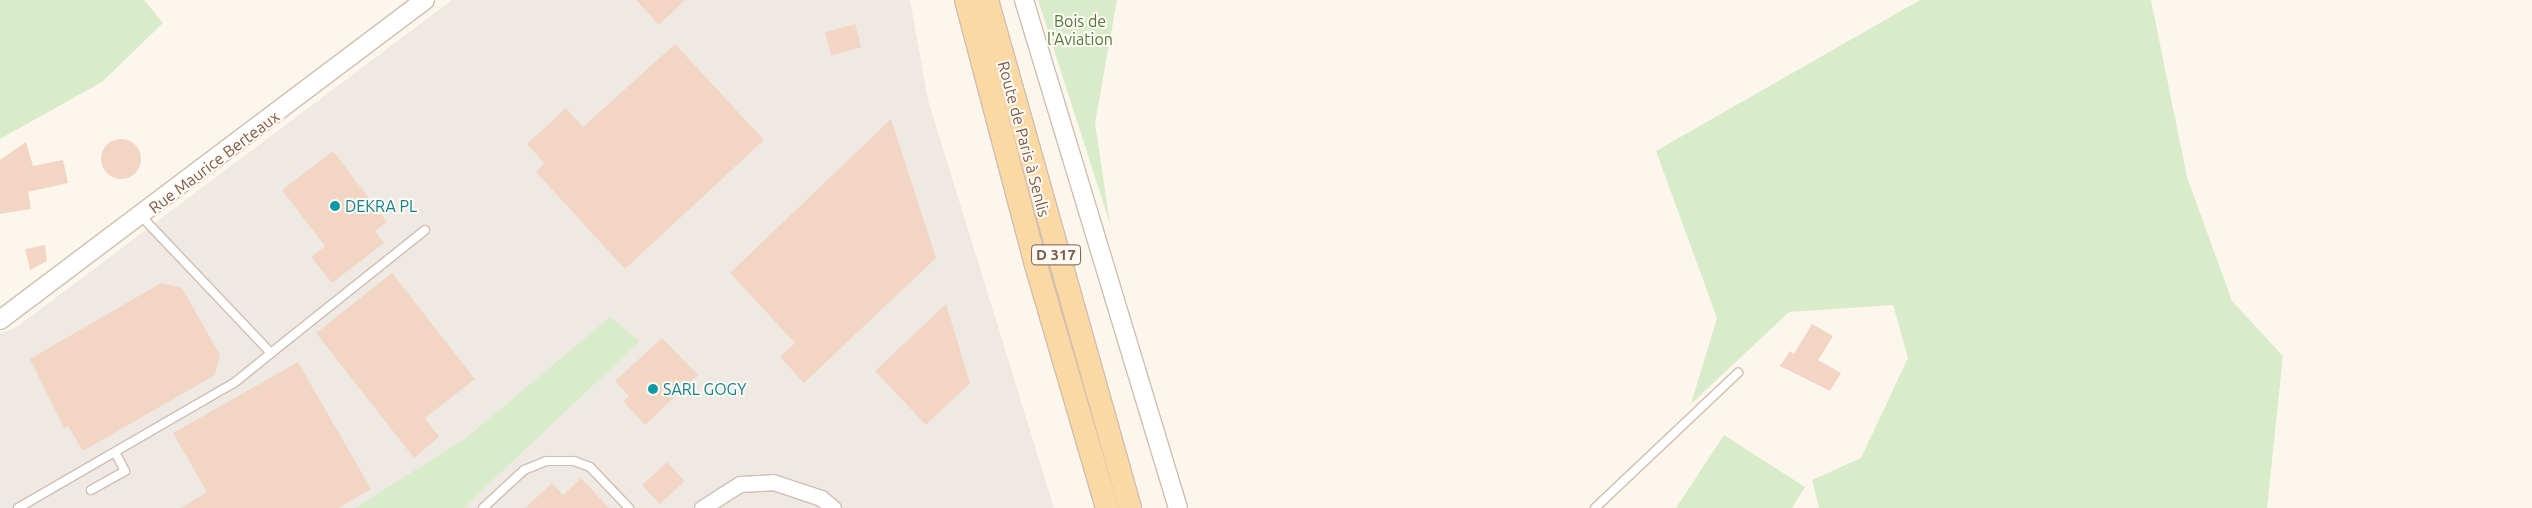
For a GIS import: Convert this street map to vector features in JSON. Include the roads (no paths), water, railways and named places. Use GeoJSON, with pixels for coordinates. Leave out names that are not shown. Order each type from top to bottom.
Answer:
{"type":"FeatureCollection","features":[{"type":"Feature","properties":{"kind":"main road","name":"Route de Paris à Senlis"},"geometry":{"type":"LineString","coordinates":[[966,0],[1036,265],[1107,508]]}},
{"type":"Feature","properties":{"kind":"main road","name":"Route de Paris à Senlis"},"geometry":{"type":"LineString","coordinates":[[987,0],[1130,508]]}},
{"type":"Feature","properties":{"kind":"street","name":"Rue Maurice Berteaux"},"geometry":{"type":"LineString","coordinates":[[0,320],[142,217],[425,0]]}},
{"type":"Feature","properties":{"kind":"street"},"geometry":{"type":"LineString","coordinates":[[1024,0],[1178,508]]}},
{"type":"Feature","properties":{"kind":"street"},"geometry":{"type":"LineString","coordinates":[[702,508],[740,484],[773,482],[822,498],[833,508]]}},
{"type":"Feature","properties":{"kind":"lane"},"geometry":{"type":"LineString","coordinates":[[142,217],[270,353]]}},
{"type":"Feature","properties":{"kind":"lane"},"geometry":{"type":"LineString","coordinates":[[18,508],[234,383],[425,230]]}},
{"type":"Feature","properties":{"kind":"lane"},"geometry":{"type":"LineString","coordinates":[[1595,508],[1738,373]]}},
{"type":"Feature","properties":{"kind":"lane"},"geometry":{"type":"LineString","coordinates":[[91,490],[126,471],[115,452]]}},
{"type":"Feature","properties":{"kind":"lane"},"geometry":{"type":"LineString","coordinates":[[483,508],[524,470],[546,461],[590,467],[629,508]]}},
{"type":"Feature","properties":{"kind":"place","name":"DEKRA PL"},"geometry":{"type":"Point","coordinates":[335,206]}},
{"type":"Feature","properties":{"kind":"place","name":"SARL GOGY"},"geometry":{"type":"Point","coordinates":[653,389]}},
{"type":"Feature","properties":{"kind":"park label","name":"Bois de l'Aviation"},"geometry":{"type":"Point","coordinates":[1080,30]}}]}
